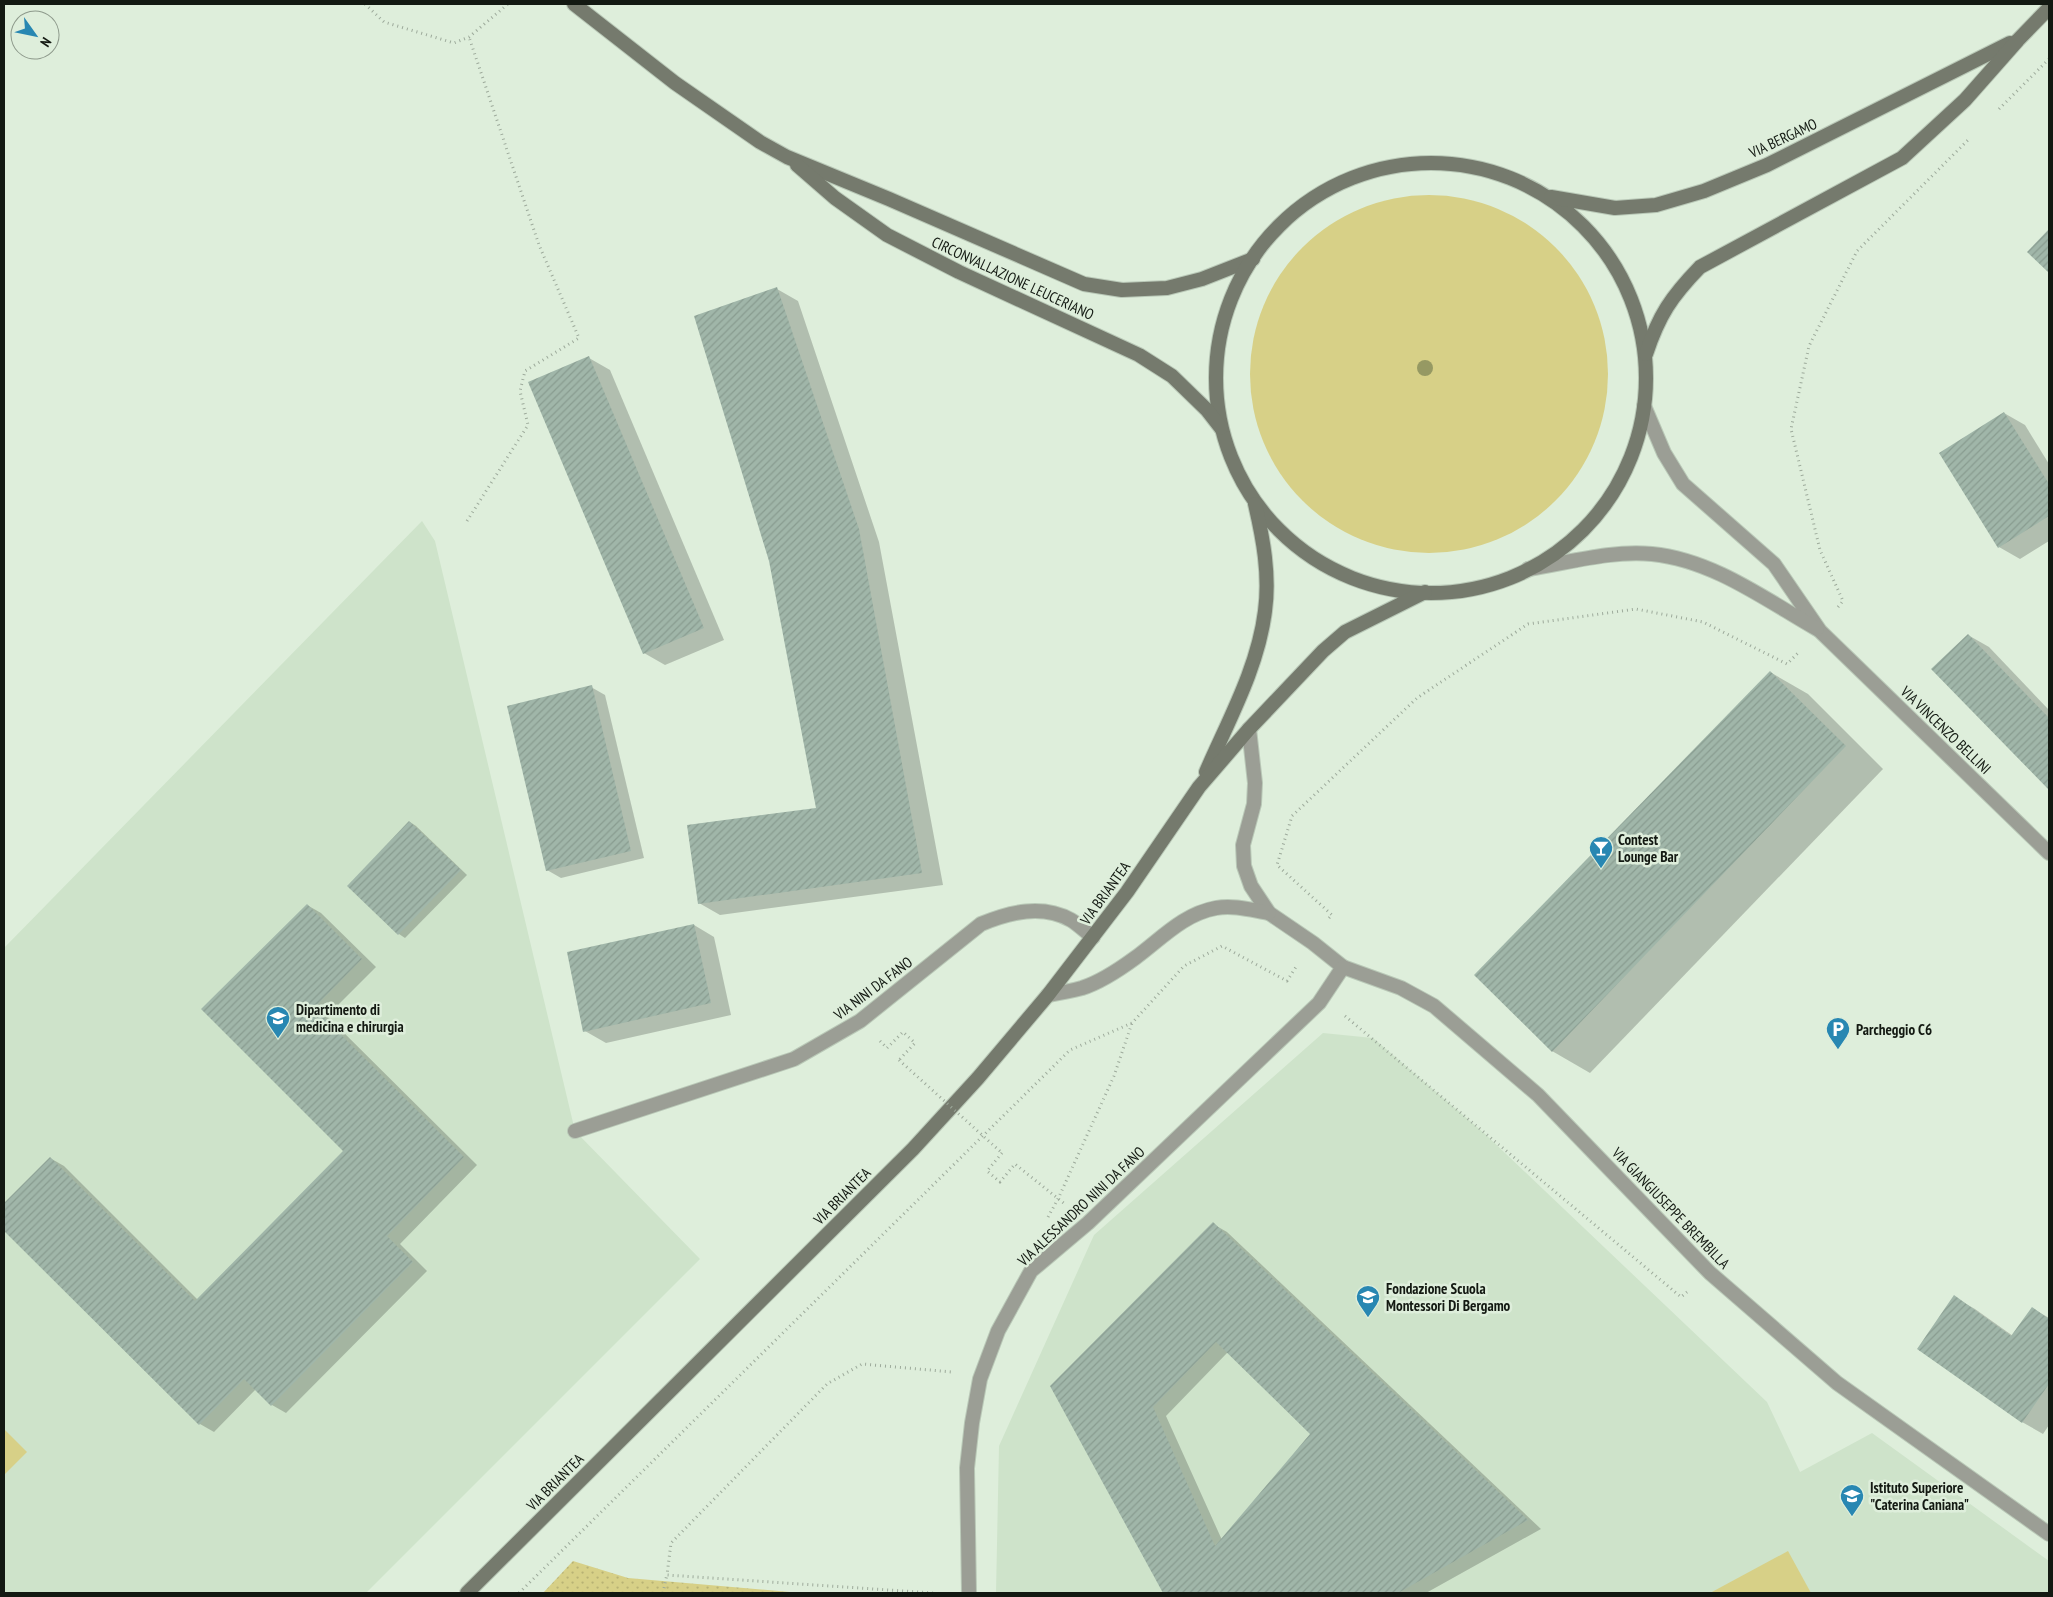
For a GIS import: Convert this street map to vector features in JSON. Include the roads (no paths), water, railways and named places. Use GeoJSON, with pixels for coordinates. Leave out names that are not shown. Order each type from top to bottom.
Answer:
{"type":"FeatureCollection","features":[{"type":"Feature","properties":{"kind":"main road","name":"CIRCONVALLAZIONE LEUCERIANO"},"geometry":{"type":"LineString","coordinates":[[574,4],[675,83],[760,142],[787,157],[1084,284],[1122,290],[1167,288],[1202,279],[1252,259]]}},
{"type":"Feature","properties":{"kind":"main road","name":"VIA BERGAMO"},"geometry":{"type":"LineString","coordinates":[[1645,358],[1655,327],[1664,310],[1677,290],[1700,267],[1902,158],[1965,100],[2049,8]]}},
{"type":"Feature","properties":{"kind":"main road","name":"VIA BERGAMO"},"geometry":{"type":"LineString","coordinates":[[1548,197],[1614,208],[1656,205],[1704,191],[1767,165],[2018,40]]}},
{"type":"Feature","properties":{"kind":"main road","name":"CIRCONVALLAZIONE LEUCERIANO"},"geometry":{"type":"LineString","coordinates":[[787,157],[834,198],[887,234],[959,272],[1139,355],[1172,376],[1207,410],[1222,430]]}},
{"type":"Feature","properties":{"kind":"main road"},"geometry":{"type":"LineString","coordinates":[[1428,163],[1453,164],[1499,174],[1518,181],[1548,197],[1570,213],[1589,232],[1608,256],[1621,276],[1635,309],[1645,358],[1644,406],[1628,463],[1611,494],[1592,520],[1570,542],[1528,570],[1477,588],[1425,592],[1381,587],[1357,580],[1334,570],[1314,558],[1291,541],[1254,500],[1238,472],[1222,430],[1217,388],[1218,355],[1226,314],[1252,259],[1275,231],[1309,201],[1332,187],[1369,172],[1404,165],[1428,163]]}},
{"type":"Feature","properties":{"kind":"main road"},"geometry":{"type":"LineString","coordinates":[[1199,787],[1249,674],[1260,640],[1266,609],[1263,539],[1254,500]]}},
{"type":"Feature","properties":{"kind":"main road"},"geometry":{"type":"LineString","coordinates":[[1199,787],[1249,729],[1323,651],[1345,632],[1425,592]]}},
{"type":"Feature","properties":{"kind":"main road","name":"VIA BRIANTEA"},"geometry":{"type":"LineString","coordinates":[[467,1593],[913,1149],[978,1078],[1048,995],[1093,937],[1127,892],[1199,787]]}},
{"type":"Feature","properties":{"kind":"street","name":"VIA VINCENZO BELLINI"},"geometry":{"type":"LineString","coordinates":[[1644,406],[1664,453],[1682,484],[1774,564],[1820,631],[2049,853]]}},
{"type":"Feature","properties":{"kind":"street","name":"VIA VINCENZO BELLINI"},"geometry":{"type":"LineString","coordinates":[[1528,570],[1620,554],[1653,554],[1703,566],[1820,631]]}},
{"type":"Feature","properties":{"kind":"street","name":"VIA GIANGIUSEPPE BREMBILLA"},"geometry":{"type":"LineString","coordinates":[[1249,729],[1255,782],[1254,804],[1243,845],[1244,866],[1251,886],[1269,913],[1313,942],[1343,967],[1401,988],[1434,1006],[1538,1095],[1710,1274],[1837,1382],[2049,1534]]}},
{"type":"Feature","properties":{"kind":"street","name":"VIA GIANGIUSEPPE BREMBILLA"},"geometry":{"type":"LineString","coordinates":[[1048,995],[1083,988],[1105,978],[1135,958],[1166,932],[1191,916],[1216,908],[1236,907],[1269,913]]}},
{"type":"Feature","properties":{"kind":"street","name":"VIA NINI DA FANO"},"geometry":{"type":"LineString","coordinates":[[575,1131],[794,1059],[851,1028],[981,924],[1002,915],[1024,911],[1047,910],[1071,920],[1093,937]]}},
{"type":"Feature","properties":{"kind":"street","name":"VIA ALESSANDRO NINI DA FANO"},"geometry":{"type":"LineString","coordinates":[[969,1593],[967,1468],[980,1378],[998,1331],[1031,1271],[1088,1223],[1319,1003],[1343,967]]}},
{"type":"Feature","properties":{"kind":"place","name":"Contest Lounge Bar"},"geometry":{"type":"Point","coordinates":[1601,869]}},
{"type":"Feature","properties":{"kind":"place","name":"Dipartimento di medicina e chirurgia"},"geometry":{"type":"Point","coordinates":[278,1039]}},
{"type":"Feature","properties":{"kind":"place","name":"Parcheggio C6"},"geometry":{"type":"Point","coordinates":[1838,1050]}},
{"type":"Feature","properties":{"kind":"place","name":"Fondazione Scuola Montessori Di Bergamo"},"geometry":{"type":"Point","coordinates":[1368,1318]}},
{"type":"Feature","properties":{"kind":"place","name":"Istituto Superiore \"Caterina Caniana\""},"geometry":{"type":"Point","coordinates":[1852,1517]}}]}
